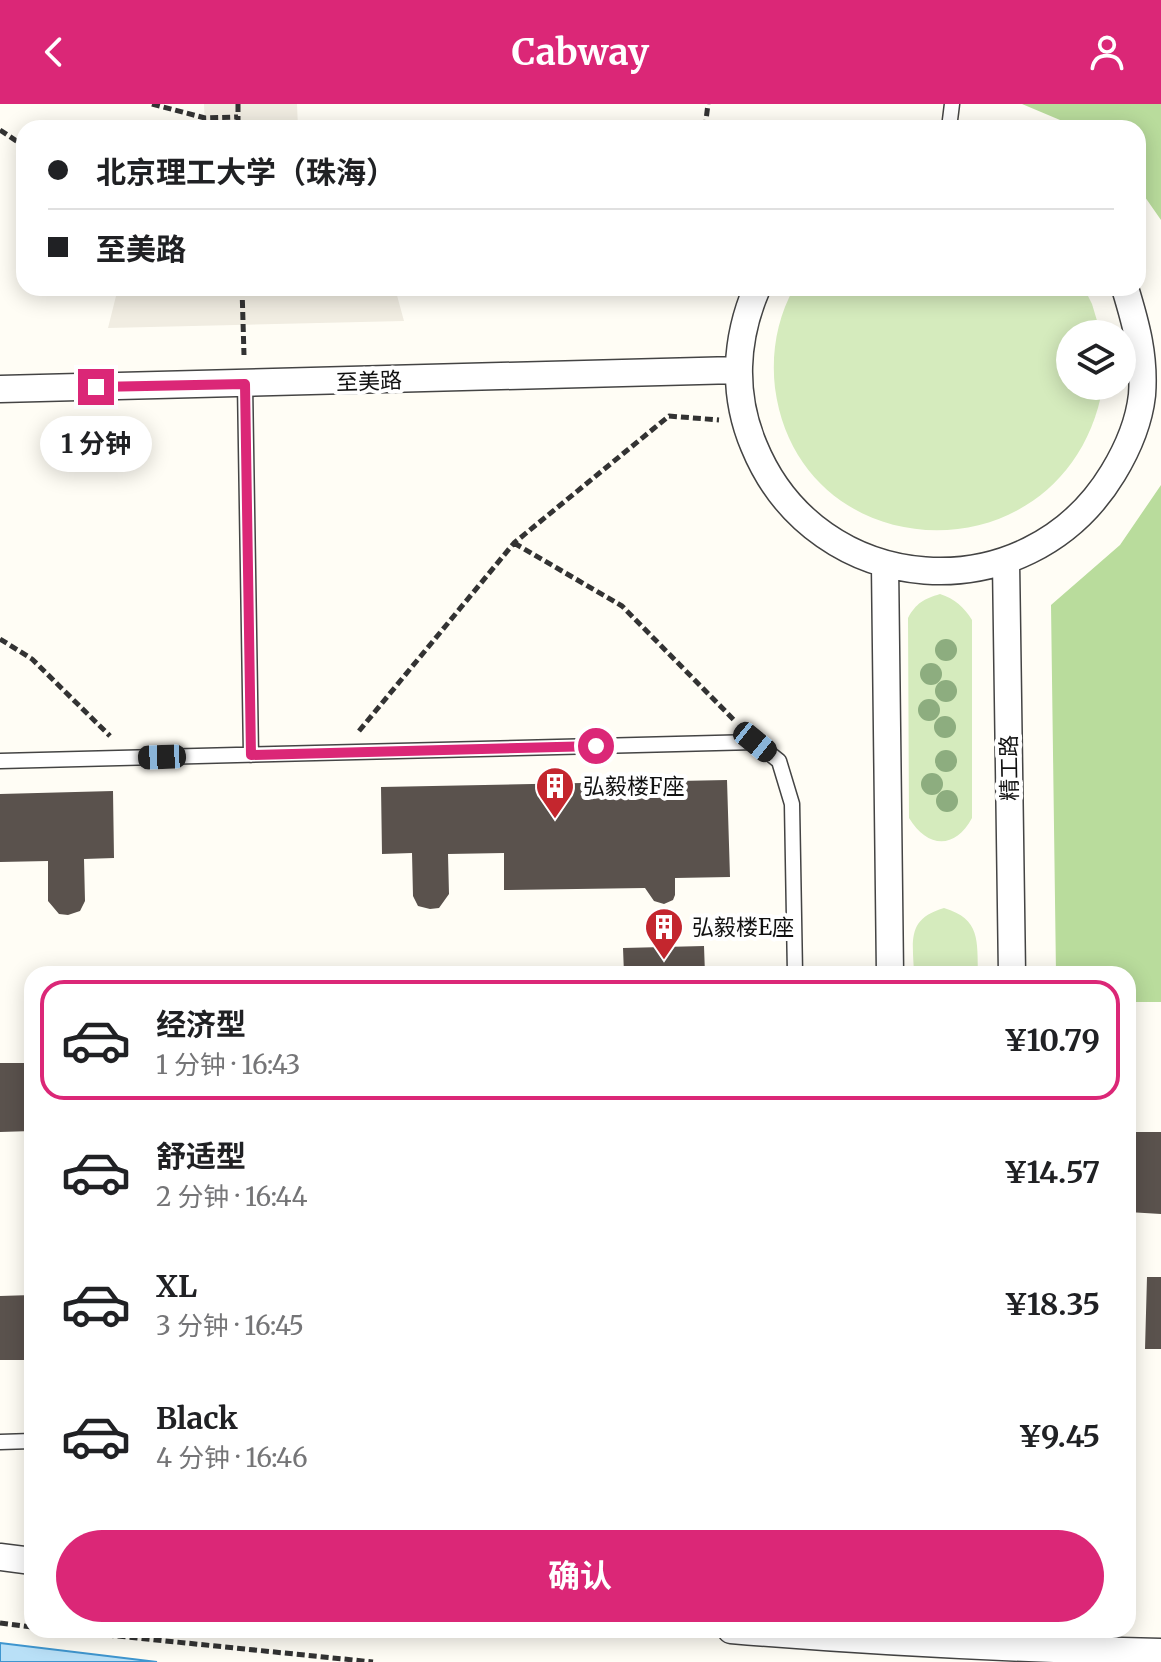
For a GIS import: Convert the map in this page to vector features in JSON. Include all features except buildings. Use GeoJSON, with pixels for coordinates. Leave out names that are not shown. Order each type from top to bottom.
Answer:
{"type":"FeatureCollection","features":[{"type":"Feature","properties":{"kind":"street"},"geometry":{"type":"LineString","coordinates":[[754,296],[744,318],[737,370],[744,422],[764,471],[795,513],[837,545],[885,565],[926,572],[966,571],[1006,562],[1056,536],[1098,498],[1127,450],[1142,396],[1141,340],[1127,296]]}},
{"type":"Feature","properties":{"kind":"street","name":"至美路"},"geometry":{"type":"LineString","coordinates":[[0,389],[737,370]]}},
{"type":"Feature","properties":{"kind":"street","name":"精工路"},"geometry":{"type":"LineString","coordinates":[[1006,562],[1012,966]]}},
{"type":"Feature","properties":{"kind":"street"},"geometry":{"type":"LineString","coordinates":[[885,565],[890,966]]}},
{"type":"Feature","properties":{"kind":"street"},"geometry":{"type":"LineString","coordinates":[[0,1557],[24,1560]]}},
{"type":"Feature","properties":{"kind":"street"},"geometry":{"type":"LineString","coordinates":[[820,1638],[897,1645],[1161,1652]]}},
{"type":"Feature","properties":{"kind":"lane"},"geometry":{"type":"LineString","coordinates":[[245,384],[251,755]]}},
{"type":"Feature","properties":{"kind":"lane"},"geometry":{"type":"LineString","coordinates":[[0,761],[755,742],[779,761],[792,804],[795,966]]}},
{"type":"Feature","properties":{"kind":"lane"},"geometry":{"type":"LineString","coordinates":[[0,1442],[24,1441]]}},
{"type":"Feature","properties":{"kind":"path"},"geometry":{"type":"LineString","coordinates":[[152,104],[205,118],[238,117],[238,104]]}},
{"type":"Feature","properties":{"kind":"path"},"geometry":{"type":"LineString","coordinates":[[242,296],[245,384]]}},
{"type":"Feature","properties":{"kind":"path"},"geometry":{"type":"LineString","coordinates":[[342,752],[514,543],[669,416],[744,422]]}},
{"type":"Feature","properties":{"kind":"path"},"geometry":{"type":"LineString","coordinates":[[514,543],[622,606],[755,742]]}},
{"type":"Feature","properties":{"kind":"path"},"geometry":{"type":"LineString","coordinates":[[0,639],[32,659],[132,758]]}},
{"type":"Feature","properties":{"kind":"path"},"geometry":{"type":"LineString","coordinates":[[0,1623],[24,1626]]}},
{"type":"Feature","properties":{"kind":"path"},"geometry":{"type":"LineString","coordinates":[[137,1638],[373,1662]]}},
{"type":"Feature","properties":{"kind":"green space"},"geometry":{"type":"Polygon","coordinates":[[[1022,104],[1161,104],[1161,220],[1146,198],[1146,120],[1060,120],[1022,104]]]}},
{"type":"Feature","properties":{"kind":"green space"},"geometry":{"type":"Polygon","coordinates":[[[790,296],[1088,296],[1097,320],[1056,320],[1056,400],[1098,400],[1080,450],[1041,495],[991,522],[936,530],[881,521],[832,494],[795,450],[775,388],[777,336],[790,296]]]}},
{"type":"Feature","properties":{"kind":"green space"},"geometry":{"type":"Polygon","coordinates":[[[1161,485],[1161,1002],[1136,1002],[1136,966],[1056,966],[1051,605],[1120,545],[1161,485]]]}},
{"type":"Feature","properties":{"kind":"green space"},"geometry":{"type":"Polygon","coordinates":[[[940,594],[959,604],[972,620],[972,818],[958,836],[941,841],[924,835],[909,818],[908,618],[921,602],[940,594]]]}},
{"type":"Feature","properties":{"kind":"green space"},"geometry":{"type":"Polygon","coordinates":[[[944,908],[965,918],[977,942],[978,966],[914,966],[914,933],[923,918],[944,908]]]}},
{"type":"Feature","properties":{"kind":"shaded area"},"geometry":{"type":"Polygon","coordinates":[[[204,104],[297,104],[298,120],[205,120],[204,104]]]}},
{"type":"Feature","properties":{"kind":"shaded area"},"geometry":{"type":"Polygon","coordinates":[[[116,296],[397,296],[404,321],[108,328],[116,296]]]}},
{"type":"Feature","properties":{"kind":"water"},"geometry":{"type":"Polygon","coordinates":[[[0,1643],[157,1662],[0,1662],[0,1643]]]}},
{"type":"Feature","properties":{"kind":"place","name":"弘毅楼F座"},"geometry":{"type":"Point","coordinates":[555,820]}},
{"type":"Feature","properties":{"kind":"place","name":"弘毅楼E座"},"geometry":{"type":"Point","coordinates":[664,961]}},
{"type":"Feature","properties":{"kind":"route"},"geometry":{"type":"LineString","coordinates":[[96,387],[245,384],[251,755],[596,746]]}}]}
